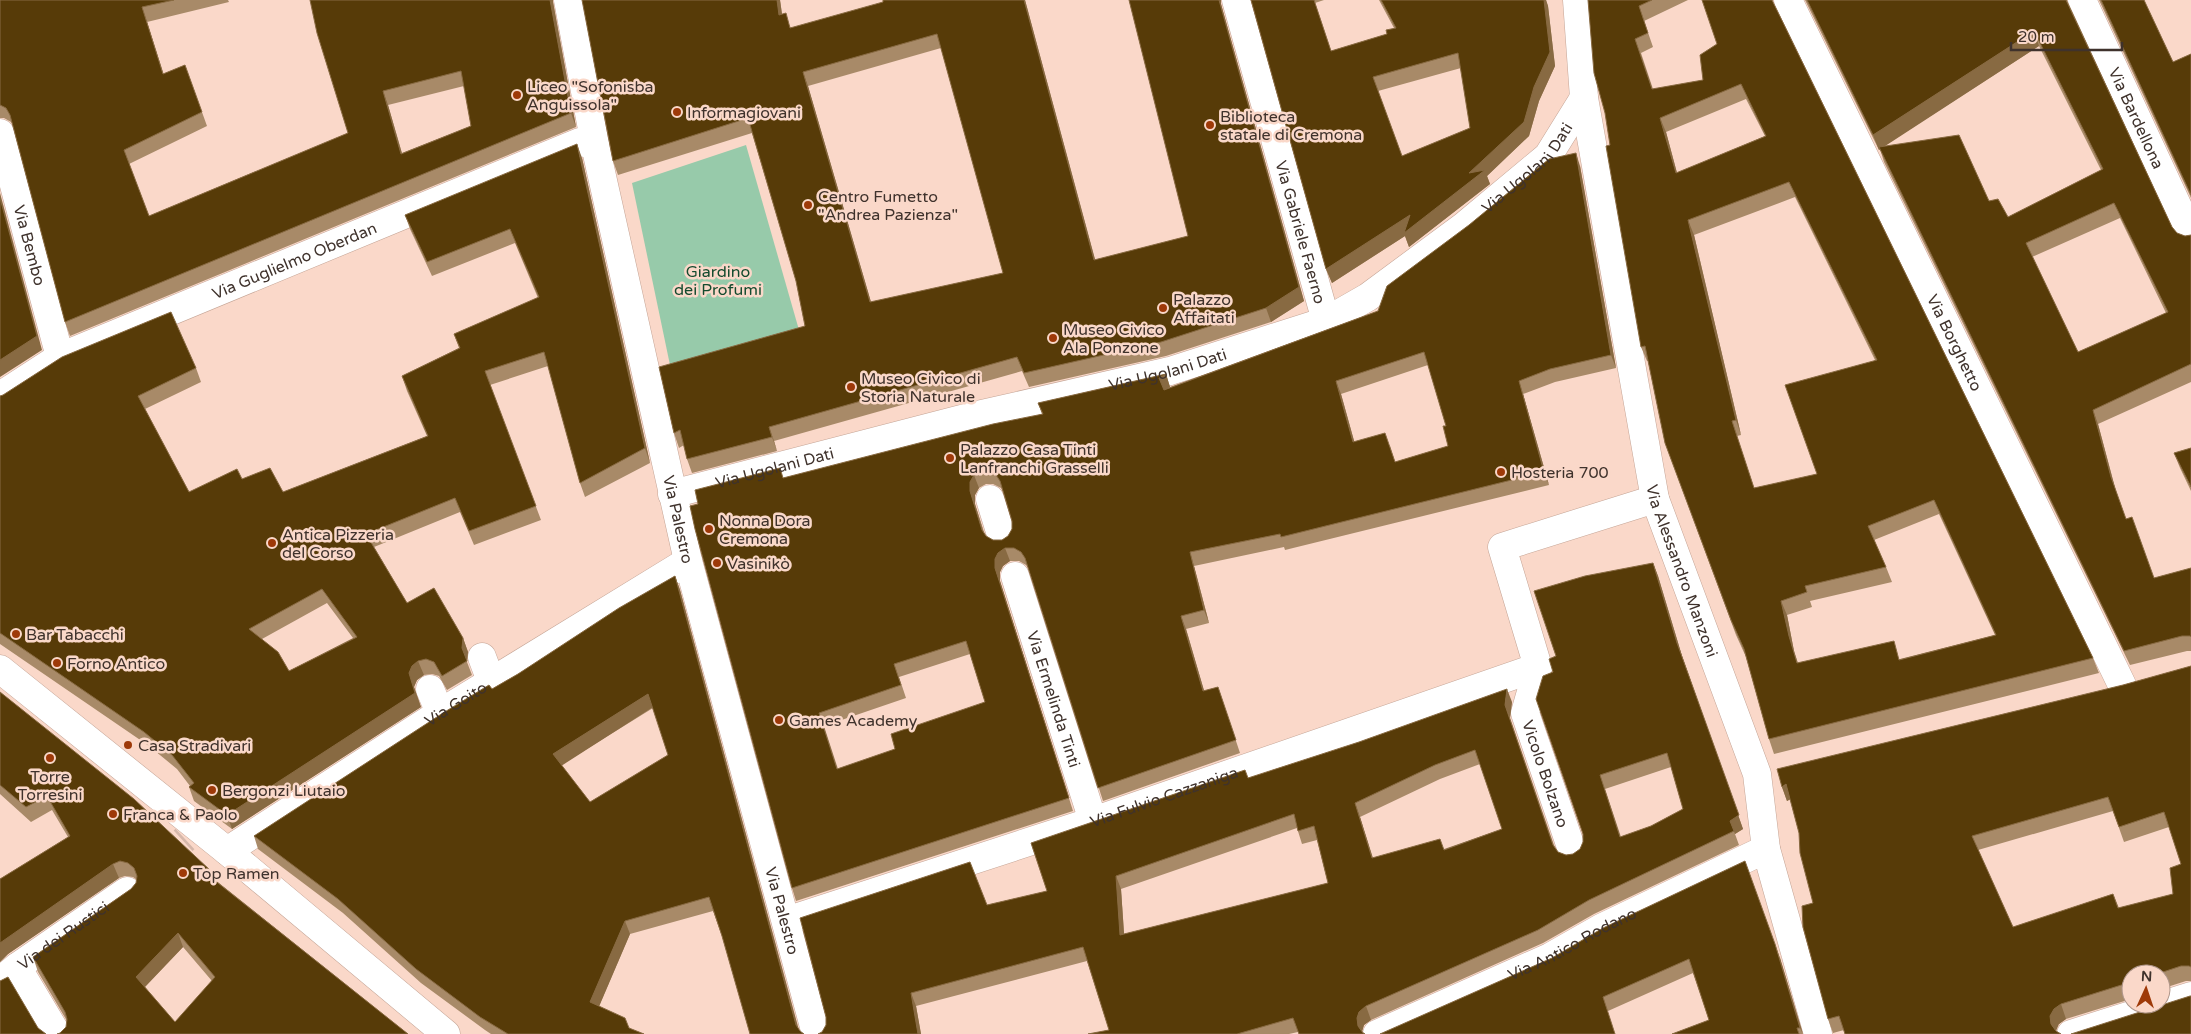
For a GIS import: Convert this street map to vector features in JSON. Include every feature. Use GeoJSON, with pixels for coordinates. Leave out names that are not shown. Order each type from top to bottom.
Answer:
{"type":"FeatureCollection","features":[{"type":"Feature","properties":{"kind":"street","name":"Via Palestro"},"geometry":{"type":"LineString","coordinates":[[568,0],[595,145],[688,561],[816,1034]]}},
{"type":"Feature","properties":{"kind":"street","name":"Via Gabriele Faerno"},"geometry":{"type":"LineString","coordinates":[[1236,0],[1326,320]]}},
{"type":"Feature","properties":{"kind":"street","name":"Via Alessandro Manzoni"},"geometry":{"type":"LineString","coordinates":[[1577,0],[1584,98],[1655,500],[1757,774],[1766,849],[1818,1034]]}},
{"type":"Feature","properties":{"kind":"street","name":"Via Borghetto"},"geometry":{"type":"LineString","coordinates":[[1788,0],[2122,685]]}},
{"type":"Feature","properties":{"kind":"street","name":"Via Bardellona"},"geometry":{"type":"LineString","coordinates":[[2082,0],[2191,235]]}},
{"type":"Feature","properties":{"kind":"street","name":"Via Ugolani Dati"},"geometry":{"type":"LineString","coordinates":[[672,494],[972,429],[1170,371],[1326,320],[1376,291],[1464,226],[1548,156],[1584,98]]}},
{"type":"Feature","properties":{"kind":"street","name":"Via Bembo"},"geometry":{"type":"LineString","coordinates":[[0,132],[60,357]]}},
{"type":"Feature","properties":{"kind":"street","name":"Via Guglielmo Oberdan"},"geometry":{"type":"LineString","coordinates":[[0,396],[60,357],[580,142],[595,145]]}},
{"type":"Feature","properties":{"kind":"street"},"geometry":{"type":"LineString","coordinates":[[990,499],[1002,538]]}},
{"type":"Feature","properties":{"kind":"street"},"geometry":{"type":"LineString","coordinates":[[1538,667],[1502,547],[1655,500]]}},
{"type":"Feature","properties":{"kind":"street","name":"Via Goito"},"geometry":{"type":"LineString","coordinates":[[227,851],[435,701],[487,669],[688,561]]}},
{"type":"Feature","properties":{"kind":"street","name":"Via Ermelinda Tinti"},"geometry":{"type":"LineString","coordinates":[[1015,576],[1093,821]]}},
{"type":"Feature","properties":{"kind":"street"},"geometry":{"type":"LineString","coordinates":[[6,662],[190,833],[227,851],[446,1034]]}},
{"type":"Feature","properties":{"kind":"street","name":"Via Fulvio Cazzaniga"},"geometry":{"type":"LineString","coordinates":[[786,921],[1093,821],[1538,667]]}},
{"type":"Feature","properties":{"kind":"street","name":"Vicolo Bolzano"},"geometry":{"type":"LineString","coordinates":[[1538,667],[1525,713],[1573,853]]}},
{"type":"Feature","properties":{"kind":"street"},"geometry":{"type":"LineString","coordinates":[[2093,692],[2148,678]]}},
{"type":"Feature","properties":{"kind":"street"},"geometry":{"type":"LineString","coordinates":[[1757,774],[1786,767]]}},
{"type":"Feature","properties":{"kind":"street","name":"Via Antico Rodano"},"geometry":{"type":"LineString","coordinates":[[1377,1034],[1550,957],[1601,928],[1766,849]]}},
{"type":"Feature","properties":{"kind":"street","name":"Via dei Rustici"},"geometry":{"type":"LineString","coordinates":[[9,974],[127,892]]}},
{"type":"Feature","properties":{"kind":"street"},"geometry":{"type":"LineString","coordinates":[[9,974],[57,1034]]}},
{"type":"Feature","properties":{"kind":"street"},"geometry":{"type":"LineString","coordinates":[[2071,1034],[2191,996]]}},
{"type":"Feature","properties":{"kind":"green space","name":"Giardino dei Profumi"},"geometry":{"type":"Polygon","coordinates":[[[746,145],[799,330],[670,365],[632,183],[746,145]]]}},
{"type":"Feature","properties":{"kind":"building"},"geometry":{"type":"Polygon","coordinates":[[[0,0],[174,0],[142,7],[163,74],[185,65],[202,112],[124,150],[149,216],[348,133],[317,33],[310,0],[550,0],[571,113],[65,322],[10,115],[6,108],[0,105],[0,0]],[[461,71],[383,91],[401,154],[471,126],[461,71]]]}},
{"type":"Feature","properties":{"kind":"building"},"geometry":{"type":"Polygon","coordinates":[[[582,0],[777,0],[779,15],[786,13],[790,28],[883,2],[883,0],[1024,0],[1094,260],[1188,236],[1129,0],[1219,0],[1299,287],[1266,308],[1161,342],[1024,373],[1017,357],[769,427],[772,437],[687,459],[680,430],[674,433],[659,367],[805,326],[796,281],[748,118],[613,161],[582,0]],[[937,34],[803,72],[870,302],[1003,273],[937,34]]]}},
{"type":"Feature","properties":{"kind":"building"},"geometry":{"type":"Polygon","coordinates":[[[1251,0],[1314,0],[1331,51],[1387,34],[1386,30],[1396,28],[1381,0],[1544,0],[1550,52],[1534,87],[1524,122],[1469,173],[1485,170],[1404,233],[1410,215],[1326,269],[1251,0]],[[1458,53],[1373,77],[1402,156],[1470,128],[1458,53]]]}},
{"type":"Feature","properties":{"kind":"building"},"geometry":{"type":"Polygon","coordinates":[[[1588,0],[1652,0],[1639,6],[1648,33],[1635,39],[1652,89],[1703,80],[1700,55],[1717,44],[1702,0],[1772,0],[2093,658],[1769,739],[1744,649],[1731,620],[1665,443],[1645,346],[1641,347],[1606,146],[1610,145],[1605,113],[1594,73],[1588,0]],[[1741,84],[1660,118],[1676,173],[1766,136],[1741,84]],[[1789,182],[1688,220],[1736,420],[1732,421],[1754,488],[1817,474],[1785,385],[1877,360],[1789,182]],[[1934,500],[1868,526],[1886,567],[1805,586],[1807,592],[1781,601],[1797,663],[1894,641],[1899,660],[1996,635],[1934,500]]]}},
{"type":"Feature","properties":{"kind":"building"},"geometry":{"type":"Polygon","coordinates":[[[1807,0],[2066,0],[2172,227],[2177,233],[2185,236],[2191,235],[2191,364],[2093,410],[2111,477],[2126,519],[2132,517],[2154,578],[2191,568],[2191,637],[2182,636],[2124,651],[1879,147],[1959,135],[1989,201],[1998,199],[2008,217],[2103,169],[2034,31],[1873,135],[1807,0]],[[2114,203],[2026,243],[2078,352],[2168,312],[2114,203]]]}},
{"type":"Feature","properties":{"kind":"building"},"geometry":{"type":"Polygon","coordinates":[[[2101,0],[2144,0],[2173,62],[2191,54],[2191,195],[2101,0]]]}},
{"type":"Feature","properties":{"kind":"building"},"geometry":{"type":"Polygon","coordinates":[[[577,144],[645,448],[580,483],[544,352],[485,371],[536,506],[469,531],[455,498],[366,534],[407,603],[434,588],[463,638],[462,648],[467,661],[442,676],[434,662],[426,659],[418,661],[412,666],[409,673],[415,693],[227,815],[189,787],[194,783],[172,755],[144,732],[0,633],[0,396],[62,357],[171,312],[196,368],[138,396],[189,492],[237,469],[242,479],[270,468],[283,492],[428,436],[402,376],[460,348],[454,334],[539,297],[510,229],[427,262],[405,215],[577,144]],[[322,589],[249,629],[278,652],[289,671],[357,637],[322,589]]]}},
{"type":"Feature","properties":{"kind":"building"},"geometry":{"type":"Polygon","coordinates":[[[1576,153],[1611,355],[1550,369],[1519,381],[1544,472],[1281,537],[1280,534],[1190,552],[1204,610],[1181,616],[1203,691],[1218,687],[1236,740],[1098,788],[1025,558],[1021,552],[1014,548],[1005,548],[998,553],[995,559],[995,568],[1069,798],[792,888],[695,529],[690,506],[698,504],[695,490],[780,468],[783,478],[993,424],[1043,414],[1038,403],[1166,374],[1159,378],[1164,390],[1378,311],[1387,286],[1469,225],[1549,159],[1576,153]],[[1424,352],[1336,381],[1353,442],[1385,433],[1395,462],[1448,446],[1443,426],[1446,426],[1424,352]],[[981,471],[974,475],[970,482],[970,491],[982,530],[986,536],[993,540],[1002,540],[1008,536],[1012,529],[1012,521],[1000,481],[996,475],[988,471],[981,471]],[[966,641],[894,664],[901,685],[819,713],[837,769],[895,749],[891,734],[985,702],[966,641]]]}},
{"type":"Feature","properties":{"kind":"building"},"geometry":{"type":"Polygon","coordinates":[[[0,198],[37,336],[0,360],[0,198]]]}},
{"type":"Feature","properties":{"kind":"building"},"geometry":{"type":"Polygon","coordinates":[[[2191,448],[2191,487],[2174,453],[2191,448]]]}},
{"type":"Feature","properties":{"kind":"building"},"geometry":{"type":"Polygon","coordinates":[[[1653,563],[1677,643],[1739,815],[1730,821],[1734,831],[1589,900],[1538,930],[1366,1006],[1359,1012],[1357,1018],[1358,1026],[1365,1034],[1299,1034],[1293,1018],[1237,1034],[1088,1034],[1109,1030],[1083,947],[911,993],[918,1034],[818,1034],[822,1032],[826,1025],[826,1017],[800,918],[970,862],[987,905],[1047,891],[1031,843],[1245,770],[1248,778],[1359,742],[1507,689],[1505,705],[1553,845],[1558,852],[1566,855],[1573,854],[1580,849],[1583,842],[1583,834],[1536,699],[1543,676],[1553,672],[1549,659],[1556,656],[1534,591],[1585,576],[1653,563]],[[1475,750],[1435,765],[1355,803],[1372,858],[1440,839],[1444,850],[1502,829],[1475,750]],[[1667,753],[1600,775],[1620,837],[1651,826],[1683,809],[1667,753]],[[1294,814],[1116,876],[1120,935],[1328,883],[1314,826],[1298,831],[1294,814]]]}},
{"type":"Feature","properties":{"kind":"building"},"geometry":{"type":"Polygon","coordinates":[[[675,576],[796,1025],[804,1034],[750,1034],[709,897],[625,921],[590,1002],[625,1018],[629,1028],[644,1034],[508,1034],[480,1017],[416,969],[338,899],[254,836],[443,713],[489,685],[492,689],[518,674],[619,608],[675,576]],[[648,694],[553,754],[590,802],[668,755],[648,694]]]}},
{"type":"Feature","properties":{"kind":"building"},"geometry":{"type":"Polygon","coordinates":[[[2191,666],[2191,967],[2181,966],[2171,969],[2171,964],[2121,964],[2121,985],[2061,1004],[2054,1009],[2050,1016],[2051,1024],[2061,1034],[1845,1034],[1839,1016],[1828,1019],[1803,927],[1802,906],[1813,903],[1800,853],[1799,833],[1786,784],[1782,787],[1777,769],[2123,685],[2191,666]],[[2108,797],[1972,836],[2013,927],[2113,894],[2118,908],[2173,894],[2170,868],[2181,864],[2164,812],[2119,827],[2108,797]]]}},
{"type":"Feature","properties":{"kind":"building"},"geometry":{"type":"Polygon","coordinates":[[[0,692],[134,799],[211,871],[208,875],[408,1034],[57,1034],[66,1027],[67,1019],[65,1012],[33,957],[131,889],[136,883],[137,876],[134,868],[128,863],[120,861],[113,864],[0,943],[0,879],[70,836],[47,796],[26,807],[0,785],[0,692]],[[178,933],[136,977],[175,1022],[215,977],[178,933]]]}},
{"type":"Feature","properties":{"kind":"building"},"geometry":{"type":"Polygon","coordinates":[[[1745,861],[1775,944],[1800,1028],[1797,1028],[1799,1034],[1672,1034],[1709,1020],[1689,959],[1603,997],[1615,1034],[1380,1034],[1552,958],[1603,928],[1745,861]]]}},
{"type":"Feature","properties":{"kind":"building"},"geometry":{"type":"Polygon","coordinates":[[[8,977],[38,1028],[46,1034],[0,1034],[0,981],[8,977]]]}},
{"type":"Feature","properties":{"kind":"building"},"geometry":{"type":"Polygon","coordinates":[[[2191,996],[2191,1034],[2071,1034],[2134,1014],[2171,1014],[2171,1002],[2191,996]]]}},
{"type":"Feature","properties":{"kind":"tunnel"},"geometry":{"type":"LineString","coordinates":[[152,869],[185,839]]}},
{"type":"Feature","properties":{"kind":"place","name":"Liceo \"Sofonisba Anguissola\""},"geometry":{"type":"Point","coordinates":[517,95]}},
{"type":"Feature","properties":{"kind":"place","name":"Informagiovani"},"geometry":{"type":"Point","coordinates":[677,112]}},
{"type":"Feature","properties":{"kind":"place","name":"Biblioteca statale di Cremona"},"geometry":{"type":"Point","coordinates":[1210,125]}},
{"type":"Feature","properties":{"kind":"place","name":"Centro Fumetto \"Andrea Pazienza\""},"geometry":{"type":"Point","coordinates":[808,205]}},
{"type":"Feature","properties":{"kind":"place","name":"Palazzo Affaitati"},"geometry":{"type":"Point","coordinates":[1163,308]}},
{"type":"Feature","properties":{"kind":"place","name":"Museo Civico Ala Ponzone"},"geometry":{"type":"Point","coordinates":[1053,338]}},
{"type":"Feature","properties":{"kind":"place","name":"Museo Civico di Storia Naturale"},"geometry":{"type":"Point","coordinates":[851,387]}},
{"type":"Feature","properties":{"kind":"place","name":"Palazzo Casa Tinti Lanfranchi Grasselli"},"geometry":{"type":"Point","coordinates":[950,458]}},
{"type":"Feature","properties":{"kind":"place","name":"Hosteria 700"},"geometry":{"type":"Point","coordinates":[1501,472]}},
{"type":"Feature","properties":{"kind":"place","name":"Nonna Dora Cremona"},"geometry":{"type":"Point","coordinates":[709,529]}},
{"type":"Feature","properties":{"kind":"place","name":"Antica Pizzeria del Corso"},"geometry":{"type":"Point","coordinates":[272,543]}},
{"type":"Feature","properties":{"kind":"place","name":"Vasinikò"},"geometry":{"type":"Point","coordinates":[717,563]}},
{"type":"Feature","properties":{"kind":"place","name":"Bar Tabacchi"},"geometry":{"type":"Point","coordinates":[16,634]}},
{"type":"Feature","properties":{"kind":"place","name":"Forno Antico"},"geometry":{"type":"Point","coordinates":[57,663]}},
{"type":"Feature","properties":{"kind":"place","name":"Games Academy"},"geometry":{"type":"Point","coordinates":[779,720]}},
{"type":"Feature","properties":{"kind":"place","name":"Casa Stradivari"},"geometry":{"type":"Point","coordinates":[128,745]}},
{"type":"Feature","properties":{"kind":"place","name":"Torre Torresini"},"geometry":{"type":"Point","coordinates":[50,758]}},
{"type":"Feature","properties":{"kind":"place","name":"Bergonzi Liutaio"},"geometry":{"type":"Point","coordinates":[212,790]}},
{"type":"Feature","properties":{"kind":"place","name":"Franca & Paolo"},"geometry":{"type":"Point","coordinates":[113,814]}},
{"type":"Feature","properties":{"kind":"place","name":"Top Ramen"},"geometry":{"type":"Point","coordinates":[183,873]}}]}
